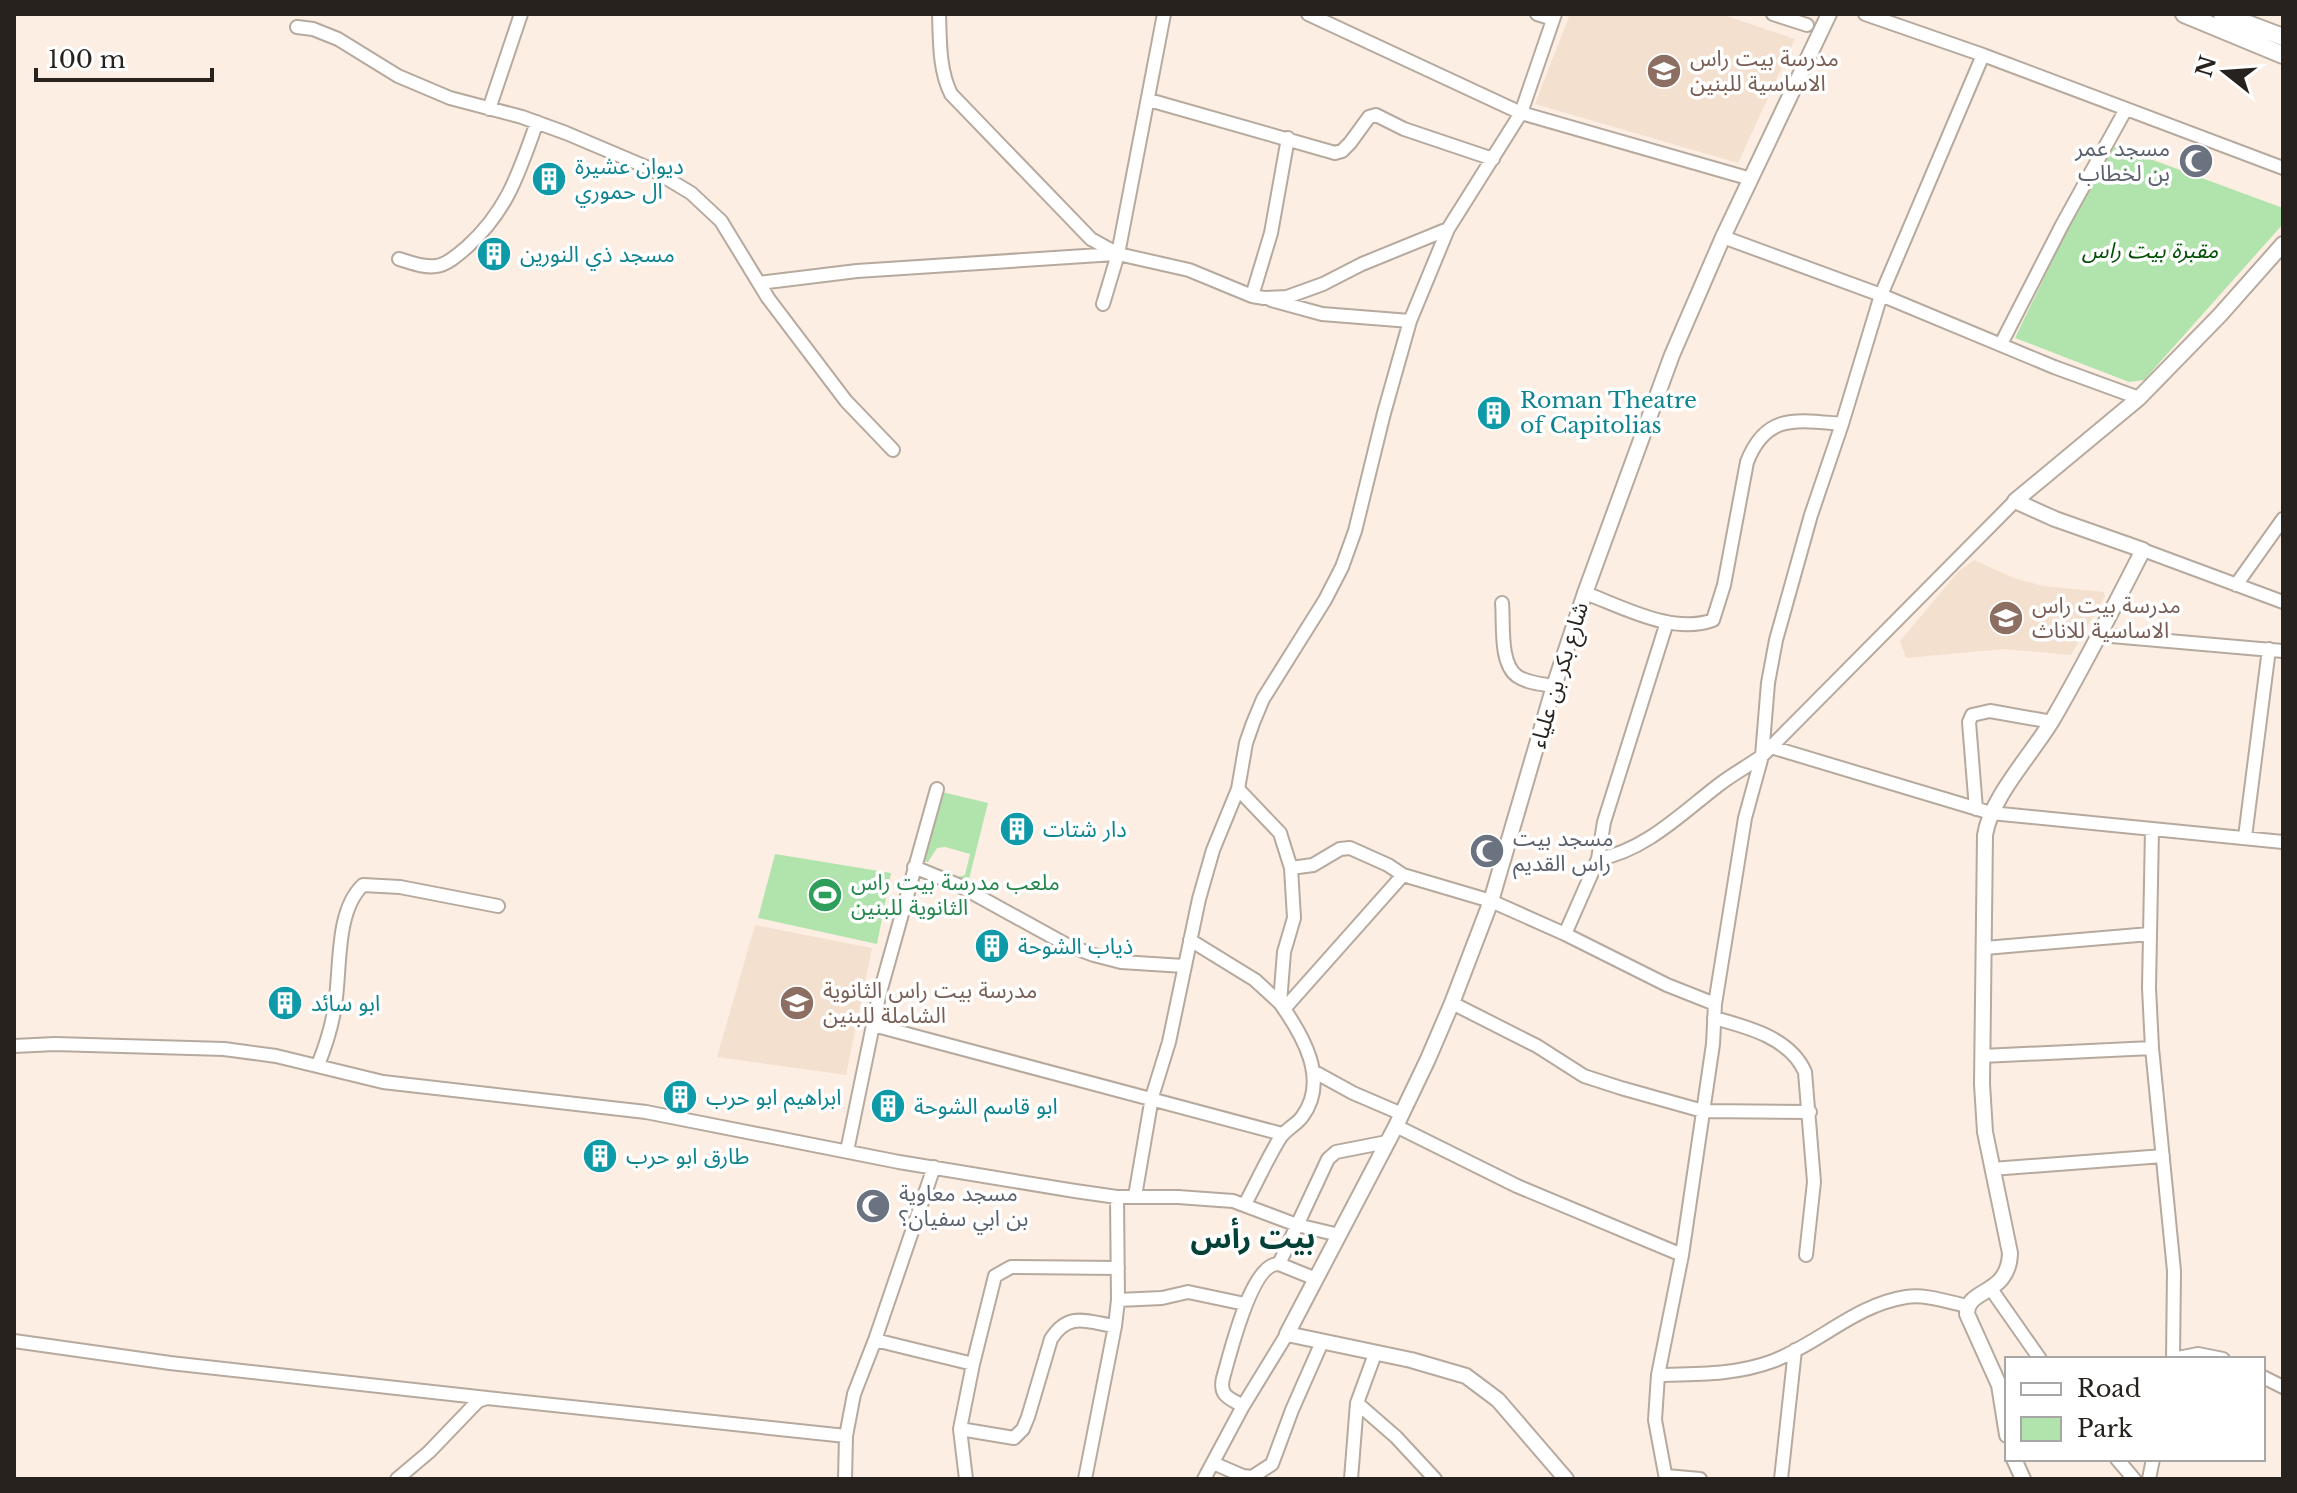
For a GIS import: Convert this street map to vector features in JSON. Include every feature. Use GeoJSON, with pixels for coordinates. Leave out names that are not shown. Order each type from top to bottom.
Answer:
{"type":"FeatureCollection","features":[{"type":"Feature","properties":{"kind":"main road"},"geometry":{"type":"LineString","coordinates":[[2184,14],[2283,55]]}},
{"type":"Feature","properties":{"kind":"main road"},"geometry":{"type":"LineString","coordinates":[[2222,14],[2283,37]]}},
{"type":"Feature","properties":{"kind":"street"},"geometry":{"type":"LineString","coordinates":[[489,109],[521,14]]}},
{"type":"Feature","properties":{"kind":"street"},"geometry":{"type":"LineString","coordinates":[[939,14],[941,57],[951,94],[1091,239],[1118,254],[1189,270],[1292,308],[1322,314],[1410,321]]}},
{"type":"Feature","properties":{"kind":"street"},"geometry":{"type":"LineString","coordinates":[[1103,304],[1118,254],[1164,14]]}},
{"type":"Feature","properties":{"kind":"street"},"geometry":{"type":"LineString","coordinates":[[1308,14],[1324,18],[1521,113],[1751,179]]}},
{"type":"Feature","properties":{"kind":"street"},"geometry":{"type":"LineString","coordinates":[[1135,1196],[1152,1097],[1169,1042],[1190,940],[1213,850],[1238,789],[1246,743],[1263,699],[1342,567],[1355,531],[1410,321],[1448,229],[1521,113],[1554,17],[1537,14]]}},
{"type":"Feature","properties":{"kind":"street"},"geometry":{"type":"LineString","coordinates":[[1773,14],[1812,23]]}},
{"type":"Feature","properties":{"kind":"street","name":"شارع بكر بن علياء"},"geometry":{"type":"LineString","coordinates":[[1287,1334],[1399,1120],[1452,1003],[1491,901],[1554,686],[1585,593],[1672,355],[1751,179],[1812,23],[1829,14]]}},
{"type":"Feature","properties":{"kind":"street"},"geometry":{"type":"LineString","coordinates":[[1865,14],[2283,168]]}},
{"type":"Feature","properties":{"kind":"street"},"geometry":{"type":"LineString","coordinates":[[297,27],[313,29],[338,39],[398,76],[425,88],[537,122],[651,169],[691,193],[721,221],[759,283],[846,401],[893,450]]}},
{"type":"Feature","properties":{"kind":"street"},"geometry":{"type":"LineString","coordinates":[[1700,1479],[1666,1478],[1655,1420],[1658,1375],[1682,1255],[1715,1004],[1745,818],[1766,752],[1768,683],[1776,640],[1811,515],[1881,295],[1983,55]]}},
{"type":"Feature","properties":{"kind":"street"},"geometry":{"type":"LineString","coordinates":[[1149,100],[1335,153],[1342,151],[1369,117],[1376,115],[1404,129],[1493,159]]}},
{"type":"Feature","properties":{"kind":"street"},"geometry":{"type":"LineString","coordinates":[[2001,344],[2126,109]]}},
{"type":"Feature","properties":{"kind":"street"},"geometry":{"type":"LineString","coordinates":[[399,259],[438,266],[456,256],[486,229],[512,190],[537,122]]}},
{"type":"Feature","properties":{"kind":"street"},"geometry":{"type":"LineString","coordinates":[[1258,297],[1288,138]]}},
{"type":"Feature","properties":{"kind":"street"},"geometry":{"type":"LineString","coordinates":[[1258,297],[1287,297],[1448,229]]}},
{"type":"Feature","properties":{"kind":"street"},"geometry":{"type":"LineString","coordinates":[[1723,237],[1881,295],[2054,367],[2139,398]]}},
{"type":"Feature","properties":{"kind":"street"},"geometry":{"type":"LineString","coordinates":[[1598,859],[1617,856],[1649,837],[1766,752],[2015,501],[2139,398],[2220,315],[2283,244]]}},
{"type":"Feature","properties":{"kind":"street"},"geometry":{"type":"LineString","coordinates":[[759,283],[857,271],[1118,254]]}},
{"type":"Feature","properties":{"kind":"street"},"geometry":{"type":"LineString","coordinates":[[1585,593],[1667,622],[1700,625],[1713,620],[1724,585],[1743,478],[1754,444],[1766,430],[1788,421],[1842,424]]}},
{"type":"Feature","properties":{"kind":"street"},"geometry":{"type":"LineString","coordinates":[[2015,501],[2055,519],[2283,602]]}},
{"type":"Feature","properties":{"kind":"street"},"geometry":{"type":"LineString","coordinates":[[2236,585],[2283,519]]}},
{"type":"Feature","properties":{"kind":"street"},"geometry":{"type":"LineString","coordinates":[[1967,1306],[2003,1280],[2010,1269],[2010,1253],[1985,1132],[1982,865],[1985,835],[1991,813],[2052,722],[2143,550]]}},
{"type":"Feature","properties":{"kind":"street"},"geometry":{"type":"LineString","coordinates":[[1502,603],[1509,667],[1520,678],[1554,686]]}},
{"type":"Feature","properties":{"kind":"street"},"geometry":{"type":"LineString","coordinates":[[1565,934],[1598,859],[1604,822],[1667,622]]}},
{"type":"Feature","properties":{"kind":"street"},"geometry":{"type":"LineString","coordinates":[[2100,635],[2283,651]]}},
{"type":"Feature","properties":{"kind":"street"},"geometry":{"type":"LineString","coordinates":[[2245,837],[2269,649]]}},
{"type":"Feature","properties":{"kind":"street"},"geometry":{"type":"LineString","coordinates":[[1976,809],[1969,722],[1972,715],[1990,711],[2052,722]]}},
{"type":"Feature","properties":{"kind":"street"},"geometry":{"type":"LineString","coordinates":[[1766,752],[1991,813],[2283,842]]}},
{"type":"Feature","properties":{"kind":"street"},"geometry":{"type":"LineString","coordinates":[[847,1151],[873,1025],[937,789]]}},
{"type":"Feature","properties":{"kind":"street"},"geometry":{"type":"LineString","coordinates":[[1238,789],[1280,833],[1291,868],[1294,918],[1284,952],[1282,1006]]}},
{"type":"Feature","properties":{"kind":"street"},"geometry":{"type":"LineString","coordinates":[[2152,829],[2152,1048],[2174,1271],[2173,1357]]}},
{"type":"Feature","properties":{"kind":"street"},"geometry":{"type":"LineString","coordinates":[[1291,868],[1313,865],[1347,848],[1379,860],[1403,875],[1491,901],[1667,985],[1715,1004]]}},
{"type":"Feature","properties":{"kind":"street"},"geometry":{"type":"LineString","coordinates":[[914,867],[958,885],[1067,945],[1094,955],[1121,962],[1184,966]]}},
{"type":"Feature","properties":{"kind":"street"},"geometry":{"type":"LineString","coordinates":[[1282,1006],[1403,875]]}},
{"type":"Feature","properties":{"kind":"street"},"geometry":{"type":"LineString","coordinates":[[318,1065],[330,1036],[336,1004],[346,914],[352,897],[363,885],[400,887],[498,906]]}},
{"type":"Feature","properties":{"kind":"street"},"geometry":{"type":"LineString","coordinates":[[1985,948],[2150,934]]}},
{"type":"Feature","properties":{"kind":"street"},"geometry":{"type":"LineString","coordinates":[[1190,940],[1255,980],[1282,1006],[1297,1027],[1313,1071],[1314,1084],[1308,1107],[1302,1117],[1282,1134],[1245,1204]]}},
{"type":"Feature","properties":{"kind":"street"},"geometry":{"type":"LineString","coordinates":[[1452,1003],[1537,1046],[1584,1076],[1703,1111],[1810,1112]]}},
{"type":"Feature","properties":{"kind":"street"},"geometry":{"type":"LineString","coordinates":[[1714,1018],[1749,1027],[1782,1044],[1798,1057],[1805,1072],[1814,1182],[1806,1255]]}},
{"type":"Feature","properties":{"kind":"street"},"geometry":{"type":"LineString","coordinates":[[873,1025],[1282,1134]]}},
{"type":"Feature","properties":{"kind":"street"},"geometry":{"type":"LineString","coordinates":[[14,1046],[55,1044],[224,1049],[276,1056],[383,1082],[646,1112],[934,1167],[1117,1197],[1178,1197],[1245,1204],[1297,1225],[1339,1235]]}},
{"type":"Feature","properties":{"kind":"street"},"geometry":{"type":"LineString","coordinates":[[1982,1056],[2152,1048]]}},
{"type":"Feature","properties":{"kind":"street"},"geometry":{"type":"LineString","coordinates":[[1313,1071],[1517,1186],[1682,1255]]}},
{"type":"Feature","properties":{"kind":"street"},"geometry":{"type":"LineString","coordinates":[[1279,1264],[1332,1154],[1387,1142]]}},
{"type":"Feature","properties":{"kind":"street"},"geometry":{"type":"LineString","coordinates":[[1992,1169],[2163,1156]]}},
{"type":"Feature","properties":{"kind":"street"},"geometry":{"type":"LineString","coordinates":[[845,1479],[846,1436],[854,1394],[934,1167]]}},
{"type":"Feature","properties":{"kind":"street"},"geometry":{"type":"LineString","coordinates":[[1085,1479],[1118,1300],[1117,1197]]}},
{"type":"Feature","properties":{"kind":"street"},"geometry":{"type":"LineString","coordinates":[[1243,1406],[1224,1395],[1221,1389],[1245,1304],[1264,1269],[1272,1263],[1279,1264],[1316,1279]]}},
{"type":"Feature","properties":{"kind":"street"},"geometry":{"type":"LineString","coordinates":[[966,1479],[960,1429],[993,1282],[999,1272],[1011,1267],[1118,1268]]}},
{"type":"Feature","properties":{"kind":"street"},"geometry":{"type":"LineString","coordinates":[[1991,1289],[2039,1357]]}},
{"type":"Feature","properties":{"kind":"street"},"geometry":{"type":"LineString","coordinates":[[1118,1300],[1162,1298],[1188,1292],[1245,1304]]}},
{"type":"Feature","properties":{"kind":"street"},"geometry":{"type":"LineString","coordinates":[[1658,1375],[1743,1370],[1775,1360],[1853,1315],[1908,1297],[1967,1306]]}},
{"type":"Feature","properties":{"kind":"street"},"geometry":{"type":"LineString","coordinates":[[1967,1306],[1969,1321],[1999,1385],[2005,1422]]}},
{"type":"Feature","properties":{"kind":"street"},"geometry":{"type":"LineString","coordinates":[[960,1429],[1009,1438],[1018,1435],[1028,1417],[1051,1339],[1057,1329],[1068,1321],[1076,1320],[1115,1326]]}},
{"type":"Feature","properties":{"kind":"street"},"geometry":{"type":"LineString","coordinates":[[1204,1479],[1243,1406],[1287,1334],[1466,1376],[1480,1385],[1533,1438],[1566,1479]]}},
{"type":"Feature","properties":{"kind":"street"},"geometry":{"type":"LineString","coordinates":[[875,1340],[973,1364]]}},
{"type":"Feature","properties":{"kind":"street"},"geometry":{"type":"LineString","coordinates":[[14,1341],[170,1363],[846,1436]]}},
{"type":"Feature","properties":{"kind":"street"},"geometry":{"type":"LineString","coordinates":[[1213,1463],[1252,1477],[1272,1464],[1322,1342]]}},
{"type":"Feature","properties":{"kind":"street"},"geometry":{"type":"LineString","coordinates":[[1781,1479],[1795,1350]]}},
{"type":"Feature","properties":{"kind":"street"},"geometry":{"type":"LineString","coordinates":[[1351,1479],[1357,1403],[1375,1354]]}},
{"type":"Feature","properties":{"kind":"street"},"geometry":{"type":"LineString","coordinates":[[2183,1357],[2198,1354],[2213,1357]]}},
{"type":"Feature","properties":{"kind":"street"},"geometry":{"type":"LineString","coordinates":[[2265,1378],[2283,1387]]}},
{"type":"Feature","properties":{"kind":"street"},"geometry":{"type":"LineString","coordinates":[[397,1479],[429,1452],[478,1401],[487,1398]]}},
{"type":"Feature","properties":{"kind":"street"},"geometry":{"type":"LineString","coordinates":[[1357,1403],[1396,1437],[1435,1479]]}},
{"type":"Feature","properties":{"kind":"street"},"geometry":{"type":"LineString","coordinates":[[2119,1461],[2134,1479]]}},
{"type":"Feature","properties":{"kind":"shaded area","name":"مدرسة بيت راس الاساسية للبنين"},"geometry":{"type":"Polygon","coordinates":[[[1570,14],[1721,14],[1795,39],[1738,163],[1535,104],[1570,14]]]}},
{"type":"Feature","properties":{"kind":"shaded area","name":"مدرسة بيت راس الاساسية للاناث"},"geometry":{"type":"Polygon","coordinates":[[[1974,560],[2014,578],[2043,586],[2104,592],[2105,596],[2071,655],[2004,649],[1906,658],[1900,641],[1958,572],[1974,560]]]}},
{"type":"Feature","properties":{"kind":"shaded area","name":"مدرسة بيت راس الثانوية الشاملة للبنين"},"geometry":{"type":"Polygon","coordinates":[[[755,925],[872,948],[846,1075],[717,1057],[755,925]]]}},
{"type":"Feature","properties":{"kind":"green space","name":"مقبرة بيت راس"},"geometry":{"type":"Polygon","coordinates":[[[2115,146],[2283,208],[2283,224],[2144,380],[2129,382],[2015,338],[2067,230],[2115,146]]]}},
{"type":"Feature","properties":{"kind":"green space"},"geometry":{"type":"Polygon","coordinates":[[[938,791],[988,803],[968,883],[952,879],[965,875],[970,854],[945,847],[937,848],[928,862],[921,861],[938,791]]]}},
{"type":"Feature","properties":{"kind":"green space","name":"ملعب مدرسة بيت راس الثانوية للبنين"},"geometry":{"type":"Polygon","coordinates":[[[775,854],[891,873],[877,944],[758,918],[775,854]]]}},
{"type":"Feature","properties":{"kind":"place","name":"مدرسة بيت راس الاساسية للبنين"},"geometry":{"type":"Point","coordinates":[1664,71]}},
{"type":"Feature","properties":{"kind":"place","name":"مسجد عمر بن لخطاب"},"geometry":{"type":"Point","coordinates":[2196,161]}},
{"type":"Feature","properties":{"kind":"place","name":"ديوان عشيرة ال حموري"},"geometry":{"type":"Point","coordinates":[549,179]}},
{"type":"Feature","properties":{"kind":"place","name":"مسجد ذي النورين"},"geometry":{"type":"Point","coordinates":[494,254]}},
{"type":"Feature","properties":{"kind":"place","name":"Roman Theatre of Capitolias"},"geometry":{"type":"Point","coordinates":[1494,413]}},
{"type":"Feature","properties":{"kind":"place","name":"مدرسة بيت راس الاساسية للاناث"},"geometry":{"type":"Point","coordinates":[2006,618]}},
{"type":"Feature","properties":{"kind":"place","name":"دار شتات"},"geometry":{"type":"Point","coordinates":[1017,829]}},
{"type":"Feature","properties":{"kind":"place","name":"مسجد بيت راس القديم"},"geometry":{"type":"Point","coordinates":[1487,851]}},
{"type":"Feature","properties":{"kind":"place","name":"ملعب مدرسة بيت راس الثانوية للبنين"},"geometry":{"type":"Point","coordinates":[825,895]}},
{"type":"Feature","properties":{"kind":"place","name":"ذياب الشوحة"},"geometry":{"type":"Point","coordinates":[992,946]}},
{"type":"Feature","properties":{"kind":"place","name":"ابو سائد"},"geometry":{"type":"Point","coordinates":[285,1003]}},
{"type":"Feature","properties":{"kind":"place","name":"مدرسة بيت راس الثانوية الشاملة للبنين"},"geometry":{"type":"Point","coordinates":[797,1003]}},
{"type":"Feature","properties":{"kind":"place","name":"ابراهيم ابو حرب"},"geometry":{"type":"Point","coordinates":[680,1097]}},
{"type":"Feature","properties":{"kind":"place","name":"ابو قاسم الشوحة"},"geometry":{"type":"Point","coordinates":[888,1106]}},
{"type":"Feature","properties":{"kind":"place","name":"طارق ابو حرب"},"geometry":{"type":"Point","coordinates":[600,1156]}},
{"type":"Feature","properties":{"kind":"place","name":"مسجد معاوية بن ابي سفيان؟"},"geometry":{"type":"Point","coordinates":[873,1206]}},
{"type":"Feature","properties":{"kind":"district","name":"بيت رأس"},"geometry":{"type":"Point","coordinates":[1253,1237]}}]}
